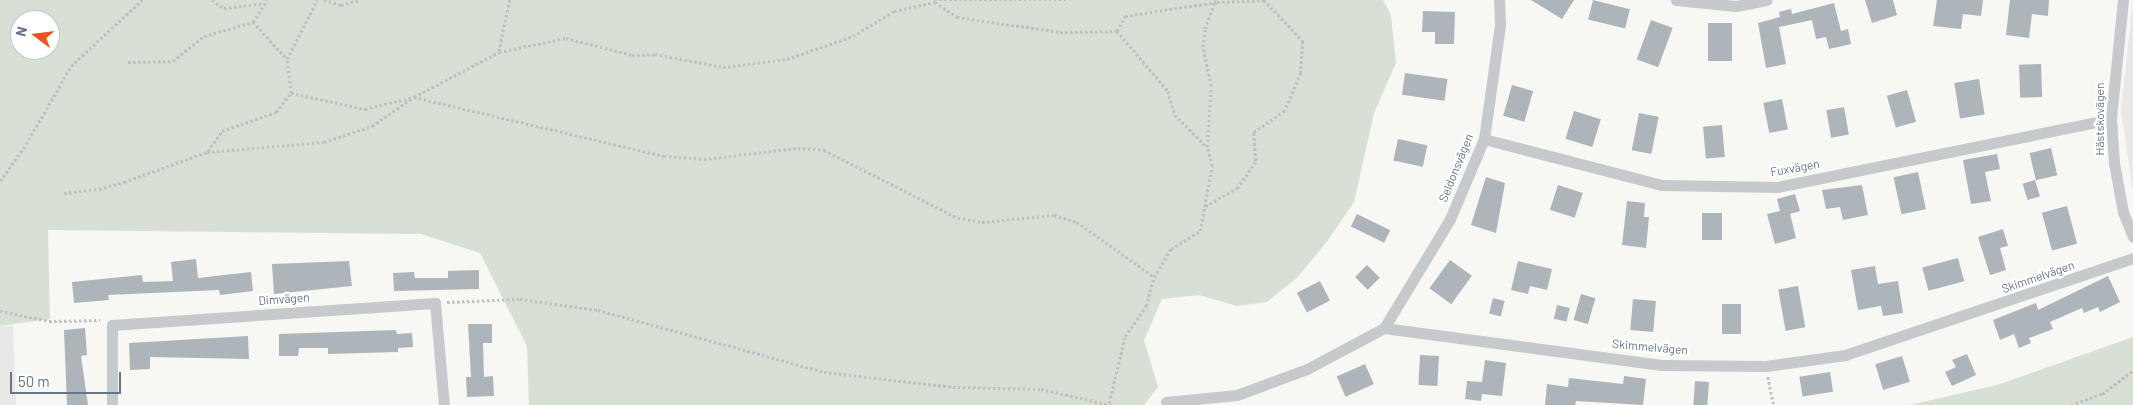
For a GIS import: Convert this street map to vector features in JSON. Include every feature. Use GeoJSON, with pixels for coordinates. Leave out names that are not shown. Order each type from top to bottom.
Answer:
{"type":"FeatureCollection","features":[{"type":"Feature","properties":{"kind":"street","name":"Seldonsvägen"},"geometry":{"type":"LineString","coordinates":[[1384,328],[1450,218],[1484,139],[1500,25],[1499,0]]}},
{"type":"Feature","properties":{"kind":"street"},"geometry":{"type":"LineString","coordinates":[[1676,0],[1736,6],[1766,0]]}},
{"type":"Feature","properties":{"kind":"street","name":"Hästskovägen"},"geometry":{"type":"LineString","coordinates":[[2123,0],[2111,119],[2114,163],[2123,212],[2133,237]]}},
{"type":"Feature","properties":{"kind":"street","name":"Fuxvägen"},"geometry":{"type":"LineString","coordinates":[[1484,139],[1662,185],[1777,187],[2111,119]]}},
{"type":"Feature","properties":{"kind":"street","name":"Skimmelvägen"},"geometry":{"type":"LineString","coordinates":[[1384,328],[1662,365],[1766,366],[1845,355],[2133,258]]}},
{"type":"Feature","properties":{"kind":"street"},"geometry":{"type":"LineString","coordinates":[[435,302],[444,405]]}},
{"type":"Feature","properties":{"kind":"street","name":"Dimvägen"},"geometry":{"type":"LineString","coordinates":[[112,325],[435,302]]}},
{"type":"Feature","properties":{"kind":"street"},"geometry":{"type":"LineString","coordinates":[[112,325],[112,405]]}},
{"type":"Feature","properties":{"kind":"street"},"geometry":{"type":"LineString","coordinates":[[1166,402],[1237,394],[1307,369],[1384,328]]}},
{"type":"Feature","properties":{"kind":"path"},"geometry":{"type":"LineString","coordinates":[[0,181],[26,144],[71,66],[142,0]]}},
{"type":"Feature","properties":{"kind":"path"},"geometry":{"type":"LineString","coordinates":[[212,0],[224,8],[262,3],[267,0]]}},
{"type":"Feature","properties":{"kind":"path"},"geometry":{"type":"LineString","coordinates":[[207,152],[222,131],[276,112],[291,93],[287,60],[317,0]]}},
{"type":"Feature","properties":{"kind":"path"},"geometry":{"type":"LineString","coordinates":[[324,0],[341,5],[360,0]]}},
{"type":"Feature","properties":{"kind":"path"},"geometry":{"type":"LineString","coordinates":[[499,52],[510,0]]}},
{"type":"Feature","properties":{"kind":"path"},"geometry":{"type":"LineString","coordinates":[[64,192],[116,184],[207,152],[324,142],[372,126],[414,97],[499,52],[566,38],[632,55],[655,54],[723,67],[787,59],[853,36],[894,11],[934,1],[1070,0]]}},
{"type":"Feature","properties":{"kind":"path"},"geometry":{"type":"LineString","coordinates":[[1117,31],[1125,16],[1216,1],[1264,0],[1303,41],[1301,73],[1285,111],[1254,133],[1256,162],[1238,188],[1205,207]]}},
{"type":"Feature","properties":{"kind":"path"},"geometry":{"type":"LineString","coordinates":[[934,1],[957,17],[1060,32],[1117,31]]}},
{"type":"Feature","properties":{"kind":"path"},"geometry":{"type":"LineString","coordinates":[[435,302],[520,299],[598,310],[824,372],[953,387],[1041,388],[1110,404],[1125,336],[1146,306],[1154,278],[1172,249],[1200,231],[1212,166],[1207,147],[1211,86],[1204,38],[1216,1]]}},
{"type":"Feature","properties":{"kind":"path"},"geometry":{"type":"LineString","coordinates":[[128,62],[173,60],[204,36],[253,22],[262,3]]}},
{"type":"Feature","properties":{"kind":"path"},"geometry":{"type":"LineString","coordinates":[[253,22],[287,60]]}},
{"type":"Feature","properties":{"kind":"path"},"geometry":{"type":"LineString","coordinates":[[1117,31],[1168,91],[1175,115],[1207,147]]}},
{"type":"Feature","properties":{"kind":"path"},"geometry":{"type":"LineString","coordinates":[[291,93],[365,109],[414,97],[664,156],[704,159],[798,148],[824,150],[958,218],[982,222],[1054,215],[1077,222],[1154,278]]}},
{"type":"Feature","properties":{"kind":"path"},"geometry":{"type":"LineString","coordinates":[[0,311],[49,321],[100,320],[112,325]]}},
{"type":"Feature","properties":{"kind":"path"},"geometry":{"type":"LineString","coordinates":[[1766,366],[1774,405]]}},
{"type":"Feature","properties":{"kind":"path"},"geometry":{"type":"LineString","coordinates":[[2071,405],[2102,394],[2133,371]]}},
{"type":"Feature","properties":{"kind":"shaded area"},"geometry":{"type":"Polygon","coordinates":[[[0,0],[1383,0],[1391,15],[1396,63],[1374,113],[1354,202],[1328,240],[1298,277],[1267,302],[1237,306],[1199,295],[1162,299],[1144,340],[1158,387],[1144,405],[529,405],[527,346],[480,253],[421,234],[48,230],[50,319],[0,326],[0,0]]]}},
{"type":"Feature","properties":{"kind":"shaded area"},"geometry":{"type":"Polygon","coordinates":[[[2133,0],[2133,193],[2121,110],[2133,0]]]}},
{"type":"Feature","properties":{"kind":"shaded area"},"geometry":{"type":"Polygon","coordinates":[[[0,326],[13,326],[16,405],[0,405],[0,326]]]}},
{"type":"Feature","properties":{"kind":"shaded area"},"geometry":{"type":"Polygon","coordinates":[[[2133,337],[2133,405],[1909,405],[1997,385],[2133,337]]]}},
{"type":"Feature","properties":{"kind":"building"},"geometry":{"type":"Polygon","coordinates":[[[1531,0],[1574,0],[1562,19],[1531,0]]]}},
{"type":"Feature","properties":{"kind":"building"},"geometry":{"type":"Polygon","coordinates":[[[1593,0],[1630,9],[1625,29],[1588,19],[1593,0]]]}},
{"type":"Feature","properties":{"kind":"building"},"geometry":{"type":"Polygon","coordinates":[[[1865,0],[1893,0],[1897,15],[1872,23],[1865,0]]]}},
{"type":"Feature","properties":{"kind":"building"},"geometry":{"type":"Polygon","coordinates":[[[1937,0],[1983,0],[1981,16],[1963,14],[1961,29],[1933,26],[1937,0]]]}},
{"type":"Feature","properties":{"kind":"building"},"geometry":{"type":"Polygon","coordinates":[[[2010,0],[2049,0],[2048,16],[2032,14],[2029,38],[2006,35],[2010,0]]]}},
{"type":"Feature","properties":{"kind":"building"},"geometry":{"type":"Polygon","coordinates":[[[1834,3],[1841,31],[1848,29],[1851,44],[1829,49],[1826,37],[1816,39],[1812,20],[1779,27],[1786,64],[1766,68],[1758,23],[1780,17],[1779,12],[1791,9],[1792,14],[1834,3]]]}},
{"type":"Feature","properties":{"kind":"building"},"geometry":{"type":"Polygon","coordinates":[[[1423,11],[1455,12],[1454,44],[1435,44],[1435,32],[1422,32],[1423,11]]]}},
{"type":"Feature","properties":{"kind":"building"},"geometry":{"type":"Polygon","coordinates":[[[1651,20],[1673,28],[1658,67],[1637,59],[1651,20]]]}},
{"type":"Feature","properties":{"kind":"building"},"geometry":{"type":"Polygon","coordinates":[[[1708,23],[1732,23],[1732,61],[1708,61],[1708,23]]]}},
{"type":"Feature","properties":{"kind":"building"},"geometry":{"type":"Polygon","coordinates":[[[2041,64],[2042,97],[2020,98],[2019,65],[2041,64]]]}},
{"type":"Feature","properties":{"kind":"building"},"geometry":{"type":"Polygon","coordinates":[[[1405,73],[1448,79],[1445,101],[1402,95],[1405,73]]]}},
{"type":"Feature","properties":{"kind":"building"},"geometry":{"type":"Polygon","coordinates":[[[1979,79],[1985,115],[1960,118],[1954,83],[1979,79]]]}},
{"type":"Feature","properties":{"kind":"building"},"geometry":{"type":"Polygon","coordinates":[[[1512,85],[1533,91],[1524,122],[1503,116],[1512,85]]]}},
{"type":"Feature","properties":{"kind":"building"},"geometry":{"type":"Polygon","coordinates":[[[1907,90],[1916,122],[1896,128],[1887,96],[1907,90]]]}},
{"type":"Feature","properties":{"kind":"building"},"geometry":{"type":"Polygon","coordinates":[[[1782,99],[1788,129],[1769,133],[1763,103],[1782,99]]]}},
{"type":"Feature","properties":{"kind":"building"},"geometry":{"type":"Polygon","coordinates":[[[1844,107],[1849,135],[1831,138],[1826,110],[1844,107]]]}},
{"type":"Feature","properties":{"kind":"building"},"geometry":{"type":"Polygon","coordinates":[[[1574,111],[1601,119],[1592,147],[1566,139],[1574,111]]]}},
{"type":"Feature","properties":{"kind":"building"},"geometry":{"type":"Polygon","coordinates":[[[1639,113],[1659,117],[1651,154],[1632,150],[1639,113]]]}},
{"type":"Feature","properties":{"kind":"building"},"geometry":{"type":"Polygon","coordinates":[[[1722,125],[1725,157],[1706,159],[1703,127],[1722,125]]]}},
{"type":"Feature","properties":{"kind":"building"},"geometry":{"type":"Polygon","coordinates":[[[1398,139],[1427,145],[1423,167],[1393,161],[1398,139]]]}},
{"type":"Feature","properties":{"kind":"building"},"geometry":{"type":"Polygon","coordinates":[[[2051,148],[2057,175],[2036,180],[2030,153],[2051,148]]]}},
{"type":"Feature","properties":{"kind":"building"},"geometry":{"type":"Polygon","coordinates":[[[1997,154],[2000,169],[1985,172],[1991,201],[1971,204],[1963,160],[1997,154]]]}},
{"type":"Feature","properties":{"kind":"building"},"geometry":{"type":"Polygon","coordinates":[[[1918,172],[1926,209],[1901,214],[1894,177],[1918,172]]]}},
{"type":"Feature","properties":{"kind":"building"},"geometry":{"type":"Polygon","coordinates":[[[1486,177],[1505,183],[1496,233],[1471,225],[1486,177]]]}},
{"type":"Feature","properties":{"kind":"building"},"geometry":{"type":"Polygon","coordinates":[[[2035,180],[2040,196],[2028,200],[2023,184],[2035,180]]]}},
{"type":"Feature","properties":{"kind":"building"},"geometry":{"type":"Polygon","coordinates":[[[1558,185],[1583,193],[1575,218],[1550,210],[1558,185]]]}},
{"type":"Feature","properties":{"kind":"building"},"geometry":{"type":"Polygon","coordinates":[[[1862,185],[1868,215],[1843,220],[1840,207],[1826,209],[1822,190],[1862,185]]]}},
{"type":"Feature","properties":{"kind":"building"},"geometry":{"type":"Polygon","coordinates":[[[1795,194],[1800,211],[1790,214],[1796,238],[1775,244],[1767,214],[1780,211],[1777,199],[1795,194]]]}},
{"type":"Feature","properties":{"kind":"building"},"geometry":{"type":"Polygon","coordinates":[[[1627,201],[1645,203],[1644,217],[1649,217],[1646,248],[1622,245],[1627,201]]]}},
{"type":"Feature","properties":{"kind":"building"},"geometry":{"type":"Polygon","coordinates":[[[2067,206],[2077,244],[2052,250],[2042,213],[2067,206]]]}},
{"type":"Feature","properties":{"kind":"building"},"geometry":{"type":"Polygon","coordinates":[[[1702,213],[1722,213],[1722,240],[1702,240],[1702,213]]]}},
{"type":"Feature","properties":{"kind":"building"},"geometry":{"type":"Polygon","coordinates":[[[1357,214],[1390,230],[1384,243],[1351,227],[1357,214]]]}},
{"type":"Feature","properties":{"kind":"building"},"geometry":{"type":"Polygon","coordinates":[[[2003,229],[2008,246],[2000,248],[2006,270],[1990,275],[1978,237],[2003,229]]]}},
{"type":"Feature","properties":{"kind":"building"},"geometry":{"type":"Polygon","coordinates":[[[1958,258],[1964,281],[1928,291],[1922,268],[1958,258]]]}},
{"type":"Feature","properties":{"kind":"building"},"geometry":{"type":"Polygon","coordinates":[[[196,259],[198,278],[251,272],[253,291],[220,295],[219,290],[108,295],[109,300],[74,303],[72,282],[142,275],[143,282],[173,281],[171,262],[196,259]]]}},
{"type":"Feature","properties":{"kind":"building"},"geometry":{"type":"Polygon","coordinates":[[[1450,260],[1472,276],[1451,304],[1429,288],[1450,260]]]}},
{"type":"Feature","properties":{"kind":"building"},"geometry":{"type":"Polygon","coordinates":[[[349,261],[352,286],[274,294],[272,264],[349,261]]]}},
{"type":"Feature","properties":{"kind":"building"},"geometry":{"type":"Polygon","coordinates":[[[1518,261],[1552,269],[1547,290],[1530,286],[1528,294],[1511,290],[1518,261]]]}},
{"type":"Feature","properties":{"kind":"building"},"geometry":{"type":"Polygon","coordinates":[[[1367,265],[1380,278],[1368,290],[1355,277],[1367,265]]]}},
{"type":"Feature","properties":{"kind":"building"},"geometry":{"type":"Polygon","coordinates":[[[1875,266],[1878,284],[1898,281],[1903,313],[1883,316],[1881,306],[1858,310],[1851,270],[1875,266]]]}},
{"type":"Feature","properties":{"kind":"building"},"geometry":{"type":"Polygon","coordinates":[[[479,270],[479,289],[394,291],[393,273],[414,272],[415,278],[448,278],[448,271],[479,270]]]}},
{"type":"Feature","properties":{"kind":"building"},"geometry":{"type":"Polygon","coordinates":[[[2108,276],[2120,302],[2100,312],[2098,307],[2084,313],[2082,308],[2050,322],[2053,329],[2029,338],[2031,343],[2019,348],[2014,334],[2000,340],[1993,320],[2036,303],[2038,310],[2108,276]]]}},
{"type":"Feature","properties":{"kind":"building"},"geometry":{"type":"Polygon","coordinates":[[[1320,281],[1330,301],[1307,312],[1297,293],[1320,281]]]}},
{"type":"Feature","properties":{"kind":"building"},"geometry":{"type":"Polygon","coordinates":[[[1798,286],[1805,327],[1786,331],[1778,289],[1798,286]]]}},
{"type":"Feature","properties":{"kind":"building"},"geometry":{"type":"Polygon","coordinates":[[[1581,294],[1595,298],[1588,324],[1574,320],[1581,294]]]}},
{"type":"Feature","properties":{"kind":"building"},"geometry":{"type":"Polygon","coordinates":[[[1493,298],[1505,301],[1501,316],[1489,314],[1493,298]]]}},
{"type":"Feature","properties":{"kind":"building"},"geometry":{"type":"Polygon","coordinates":[[[1633,299],[1656,301],[1653,332],[1630,330],[1633,299]]]}},
{"type":"Feature","properties":{"kind":"building"},"geometry":{"type":"Polygon","coordinates":[[[1722,304],[1741,304],[1741,334],[1722,334],[1722,304]]]}},
{"type":"Feature","properties":{"kind":"building"},"geometry":{"type":"Polygon","coordinates":[[[1557,305],[1570,308],[1567,322],[1554,319],[1557,305]]]}},
{"type":"Feature","properties":{"kind":"building"},"geometry":{"type":"Polygon","coordinates":[[[468,324],[492,324],[492,343],[483,343],[484,377],[493,376],[494,396],[467,397],[466,377],[471,377],[468,324]]]}},
{"type":"Feature","properties":{"kind":"building"},"geometry":{"type":"Polygon","coordinates":[[[85,328],[87,355],[81,356],[88,405],[67,405],[64,330],[85,328]]]}},
{"type":"Feature","properties":{"kind":"building"},"geometry":{"type":"Polygon","coordinates":[[[396,330],[397,334],[412,333],[413,347],[398,348],[398,352],[328,354],[328,348],[299,348],[298,356],[279,356],[279,334],[396,330]]]}},
{"type":"Feature","properties":{"kind":"building"},"geometry":{"type":"Polygon","coordinates":[[[248,336],[249,359],[150,357],[150,369],[130,370],[129,343],[248,336]]]}},
{"type":"Feature","properties":{"kind":"building"},"geometry":{"type":"Polygon","coordinates":[[[1967,354],[1976,375],[1952,386],[1945,372],[1956,367],[1952,360],[1967,354]]]}},
{"type":"Feature","properties":{"kind":"building"},"geometry":{"type":"Polygon","coordinates":[[[1420,355],[1439,356],[1437,386],[1418,385],[1420,355]]]}},
{"type":"Feature","properties":{"kind":"building"},"geometry":{"type":"Polygon","coordinates":[[[1902,356],[1910,382],[1883,390],[1875,364],[1902,356]]]}},
{"type":"Feature","properties":{"kind":"building"},"geometry":{"type":"Polygon","coordinates":[[[1485,360],[1506,363],[1502,396],[1482,394],[1481,401],[1465,399],[1467,381],[1482,382],[1485,360]]]}},
{"type":"Feature","properties":{"kind":"building"},"geometry":{"type":"Polygon","coordinates":[[[1365,364],[1374,384],[1346,397],[1337,377],[1365,364]]]}},
{"type":"Feature","properties":{"kind":"building"},"geometry":{"type":"Polygon","coordinates":[[[1830,372],[1833,392],[1803,397],[1799,377],[1830,372]]]}},
{"type":"Feature","properties":{"kind":"building"},"geometry":{"type":"Polygon","coordinates":[[[1624,376],[1646,379],[1643,405],[1576,401],[1575,405],[1545,405],[1547,384],[1568,387],[1569,378],[1623,384],[1624,376]]]}},
{"type":"Feature","properties":{"kind":"building"},"geometry":{"type":"Polygon","coordinates":[[[1695,381],[1709,382],[1707,405],[1693,405],[1695,381]]]}}]}
